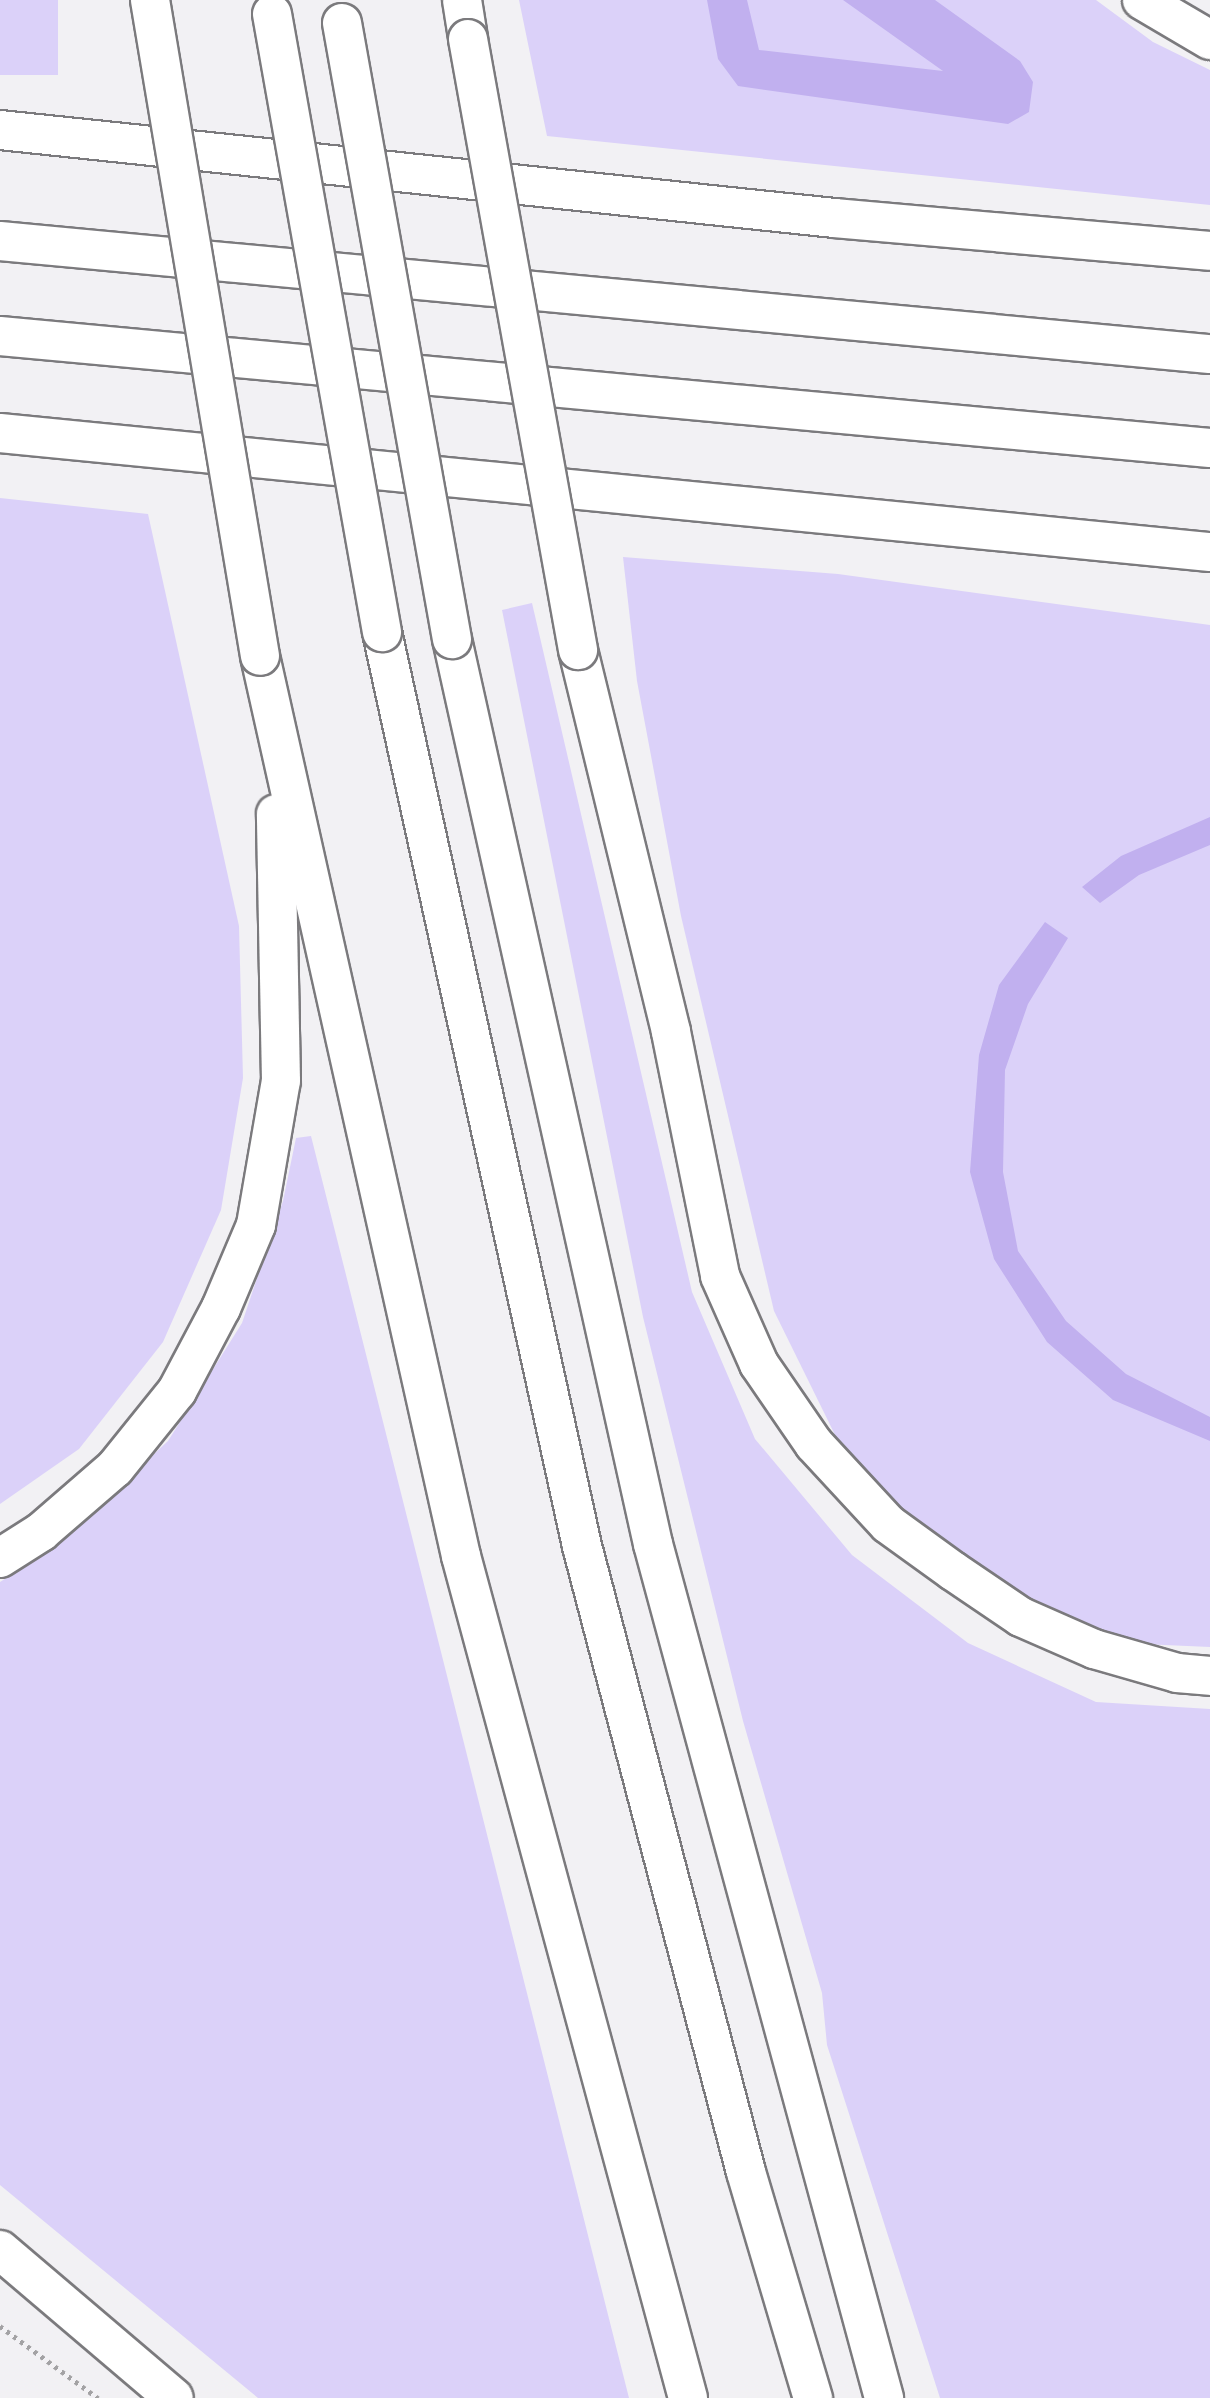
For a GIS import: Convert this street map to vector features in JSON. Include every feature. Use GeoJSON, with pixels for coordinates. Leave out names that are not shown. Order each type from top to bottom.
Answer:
{"type":"FeatureCollection","features":[{"type":"Feature","properties":{"kind":"highway"},"geometry":{"type":"LineString","coordinates":[[149,0],[273,724],[461,1556],[688,2398]]}},
{"type":"Feature","properties":{"kind":"highway"},"geometry":{"type":"LineString","coordinates":[[462,0],[578,650],[671,1032],[720,1276],[759,1364],[814,1444],[888,1524],[953,1571],[1021,1617],[1094,1649],[1177,1673],[1210,1676]]}},
{"type":"Feature","properties":{"kind":"highway"},"geometry":{"type":"LineString","coordinates":[[1142,0],[1210,40]]}},
{"type":"Feature","properties":{"kind":"highway"},"geometry":{"type":"LineString","coordinates":[[271,7],[382,632],[582,1546],[746,2172],[813,2398]]}},
{"type":"Feature","properties":{"kind":"highway"},"geometry":{"type":"LineString","coordinates":[[341,11],[453,639],[653,1544],[884,2398]]}},
{"type":"Feature","properties":{"kind":"highway"},"geometry":{"type":"LineString","coordinates":[[0,130],[834,218],[1210,251]]}},
{"type":"Feature","properties":{"kind":"highway"},"geometry":{"type":"LineString","coordinates":[[0,241],[1210,354]]}},
{"type":"Feature","properties":{"kind":"highway"},"geometry":{"type":"LineString","coordinates":[[0,336],[1210,449]]}},
{"type":"Feature","properties":{"kind":"highway"},"geometry":{"type":"LineString","coordinates":[[0,433],[1210,552]]}},
{"type":"Feature","properties":{"kind":"highway"},"geometry":{"type":"LineString","coordinates":[[1104,543],[1210,572]]}},
{"type":"Feature","properties":{"kind":"highway"},"geometry":{"type":"LineString","coordinates":[[0,1558],[41,1532],[115,1468],[177,1391],[221,1308],[256,1225],[281,1081],[273,724]]}},
{"type":"Feature","properties":{"kind":"highway"},"geometry":{"type":"LineString","coordinates":[[0,2250],[174,2398]]}},
{"type":"Feature","properties":{"kind":"path"},"geometry":{"type":"LineString","coordinates":[[0,2326],[98,2398]]}},
{"type":"Feature","properties":{"kind":"shaded area"},"geometry":{"type":"Polygon","coordinates":[[[0,0],[58,0],[58,75],[0,75],[0,0]]]}},
{"type":"Feature","properties":{"kind":"shaded area"},"geometry":{"type":"Polygon","coordinates":[[[519,0],[1096,0],[1153,42],[1210,70],[1210,205],[547,136],[519,0]]]}},
{"type":"Feature","properties":{"kind":"shaded area"},"geometry":{"type":"Polygon","coordinates":[[[707,0],[747,0],[759,50],[943,71],[843,0],[935,0],[1020,61],[1033,82],[1029,112],[1008,124],[738,86],[718,59],[707,0]]]}},
{"type":"Feature","properties":{"kind":"shaded area"},"geometry":{"type":"Polygon","coordinates":[[[0,498],[148,514],[239,926],[243,1078],[221,1210],[163,1342],[79,1449],[0,1504],[0,498]]]}},
{"type":"Feature","properties":{"kind":"shaded area"},"geometry":{"type":"Polygon","coordinates":[[[623,557],[838,574],[1210,625],[1210,1647],[1142,1644],[1024,1601],[918,1530],[840,1445],[774,1311],[681,916],[637,681],[623,557]]]}},
{"type":"Feature","properties":{"kind":"shaded area"},"geometry":{"type":"Polygon","coordinates":[[[532,603],[692,1292],[755,1439],[852,1555],[968,1643],[1096,1702],[1210,1709],[1210,2398],[940,2398],[827,2045],[822,1993],[743,1721],[643,1317],[502,610],[532,603]]]}},
{"type":"Feature","properties":{"kind":"shaded area"},"geometry":{"type":"Polygon","coordinates":[[[1210,817],[1210,845],[1139,875],[1100,903],[1082,887],[1121,856],[1210,817]]]}},
{"type":"Feature","properties":{"kind":"shaded area"},"geometry":{"type":"Polygon","coordinates":[[[1045,922],[1068,938],[1028,1004],[1005,1070],[1003,1172],[1018,1251],[1066,1321],[1126,1374],[1210,1417],[1210,1441],[1113,1400],[1047,1342],[994,1259],[970,1172],[979,1055],[999,985],[1045,922]]]}},
{"type":"Feature","properties":{"kind":"shaded area"},"geometry":{"type":"Polygon","coordinates":[[[311,1136],[629,2398],[258,2398],[0,2185],[0,1582],[51,1550],[168,1441],[242,1323],[283,1201],[296,1138],[311,1136]]]}}]}
